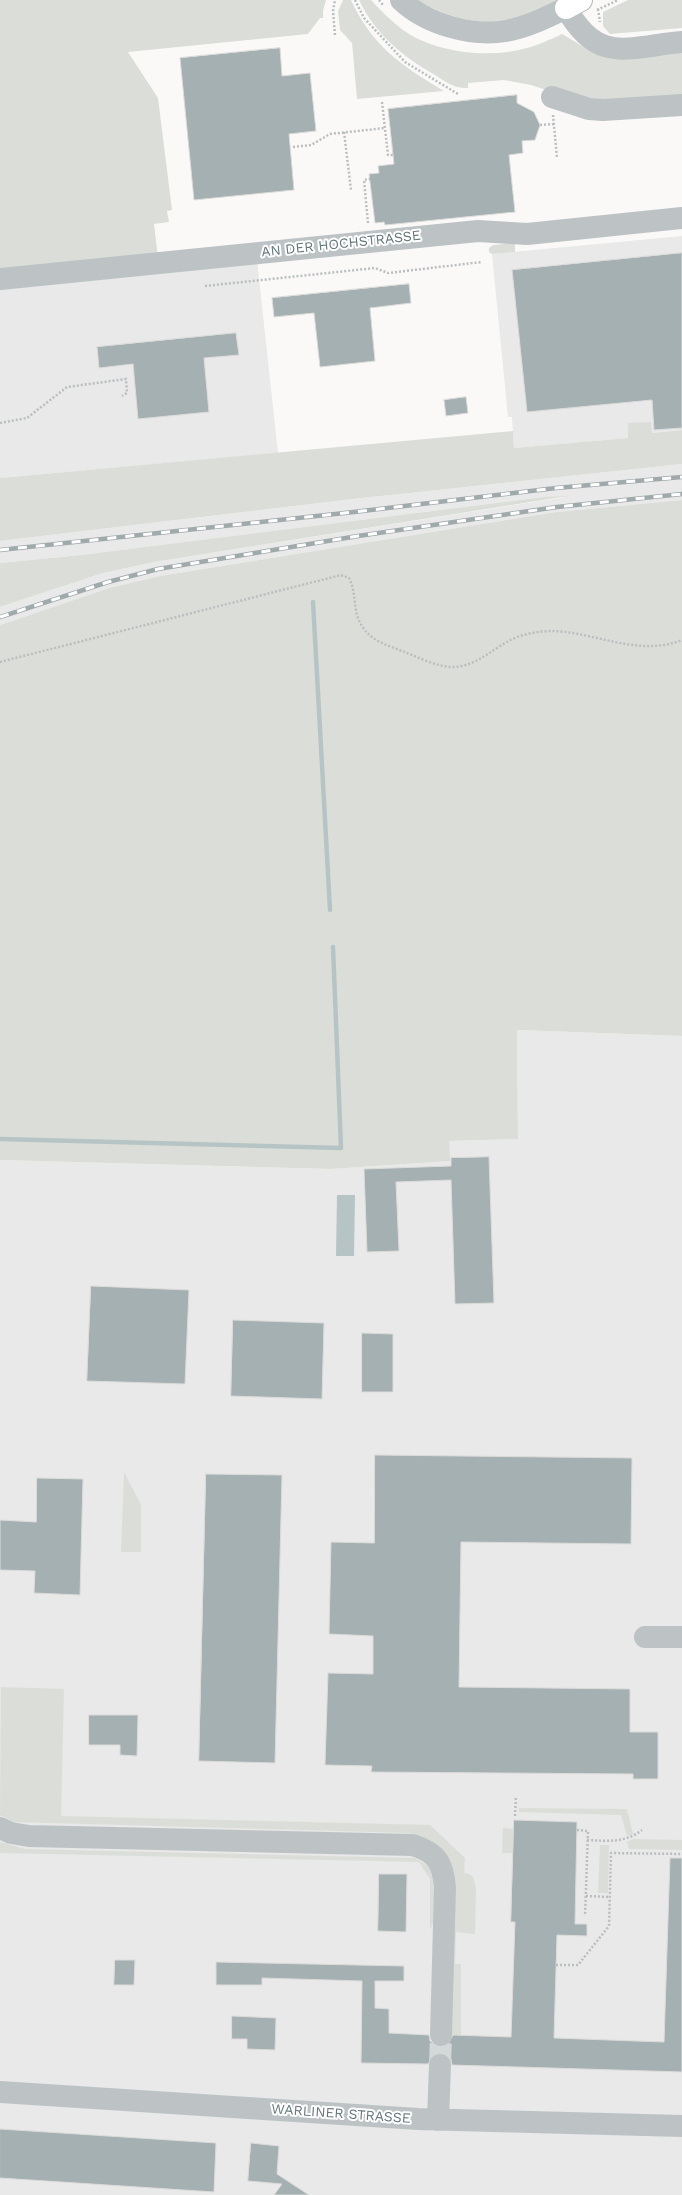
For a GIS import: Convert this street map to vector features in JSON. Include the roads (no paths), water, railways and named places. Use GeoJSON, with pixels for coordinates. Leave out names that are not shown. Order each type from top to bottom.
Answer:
{"type":"FeatureCollection","features":[{"type":"Feature","properties":{"kind":"street"},"geometry":{"type":"LineString","coordinates":[[401,0],[419,13],[434,21],[455,28],[489,32],[522,27],[573,4],[579,29],[600,46],[618,49],[682,42]]}},
{"type":"Feature","properties":{"kind":"street"},"geometry":{"type":"LineString","coordinates":[[552,97],[589,109],[603,110],[682,105]]}},
{"type":"Feature","properties":{"kind":"street","name":"AN DER HOCHSTRASSE"},"geometry":{"type":"LineString","coordinates":[[0,279],[478,231],[527,234],[682,218]]}},
{"type":"Feature","properties":{"kind":"street"},"geometry":{"type":"LineString","coordinates":[[645,1637],[682,1637]]}},
{"type":"Feature","properties":{"kind":"street"},"geometry":{"type":"LineString","coordinates":[[0,1828],[11,1833],[29,1836],[413,1845],[426,1849],[437,1858],[443,1870],[445,1888],[441,2035]]}},
{"type":"Feature","properties":{"kind":"street"},"geometry":{"type":"LineString","coordinates":[[438,2120],[440,2065]]}},
{"type":"Feature","properties":{"kind":"street","name":"WARLINER STRASSE"},"geometry":{"type":"LineString","coordinates":[[0,2092],[438,2120],[682,2126]]}},
{"type":"Feature","properties":{"kind":"waterway"},"geometry":{"type":"LineString","coordinates":[[313,602],[330,910]]}},
{"type":"Feature","properties":{"kind":"waterway"},"geometry":{"type":"LineString","coordinates":[[0,1139],[341,1148],[333,947]]}},
{"type":"Feature","properties":{"kind":"tunnel"},"geometry":{"type":"LineString","coordinates":[[440,2065],[441,2035]]}},
{"type":"Feature","properties":{"kind":"railway"},"geometry":{"type":"LineString","coordinates":[[0,550],[354,512],[556,488],[682,477]]}},
{"type":"Feature","properties":{"kind":"railway"},"geometry":{"type":"LineString","coordinates":[[0,617],[108,582],[158,569],[358,536],[557,507],[682,494]]}}]}
